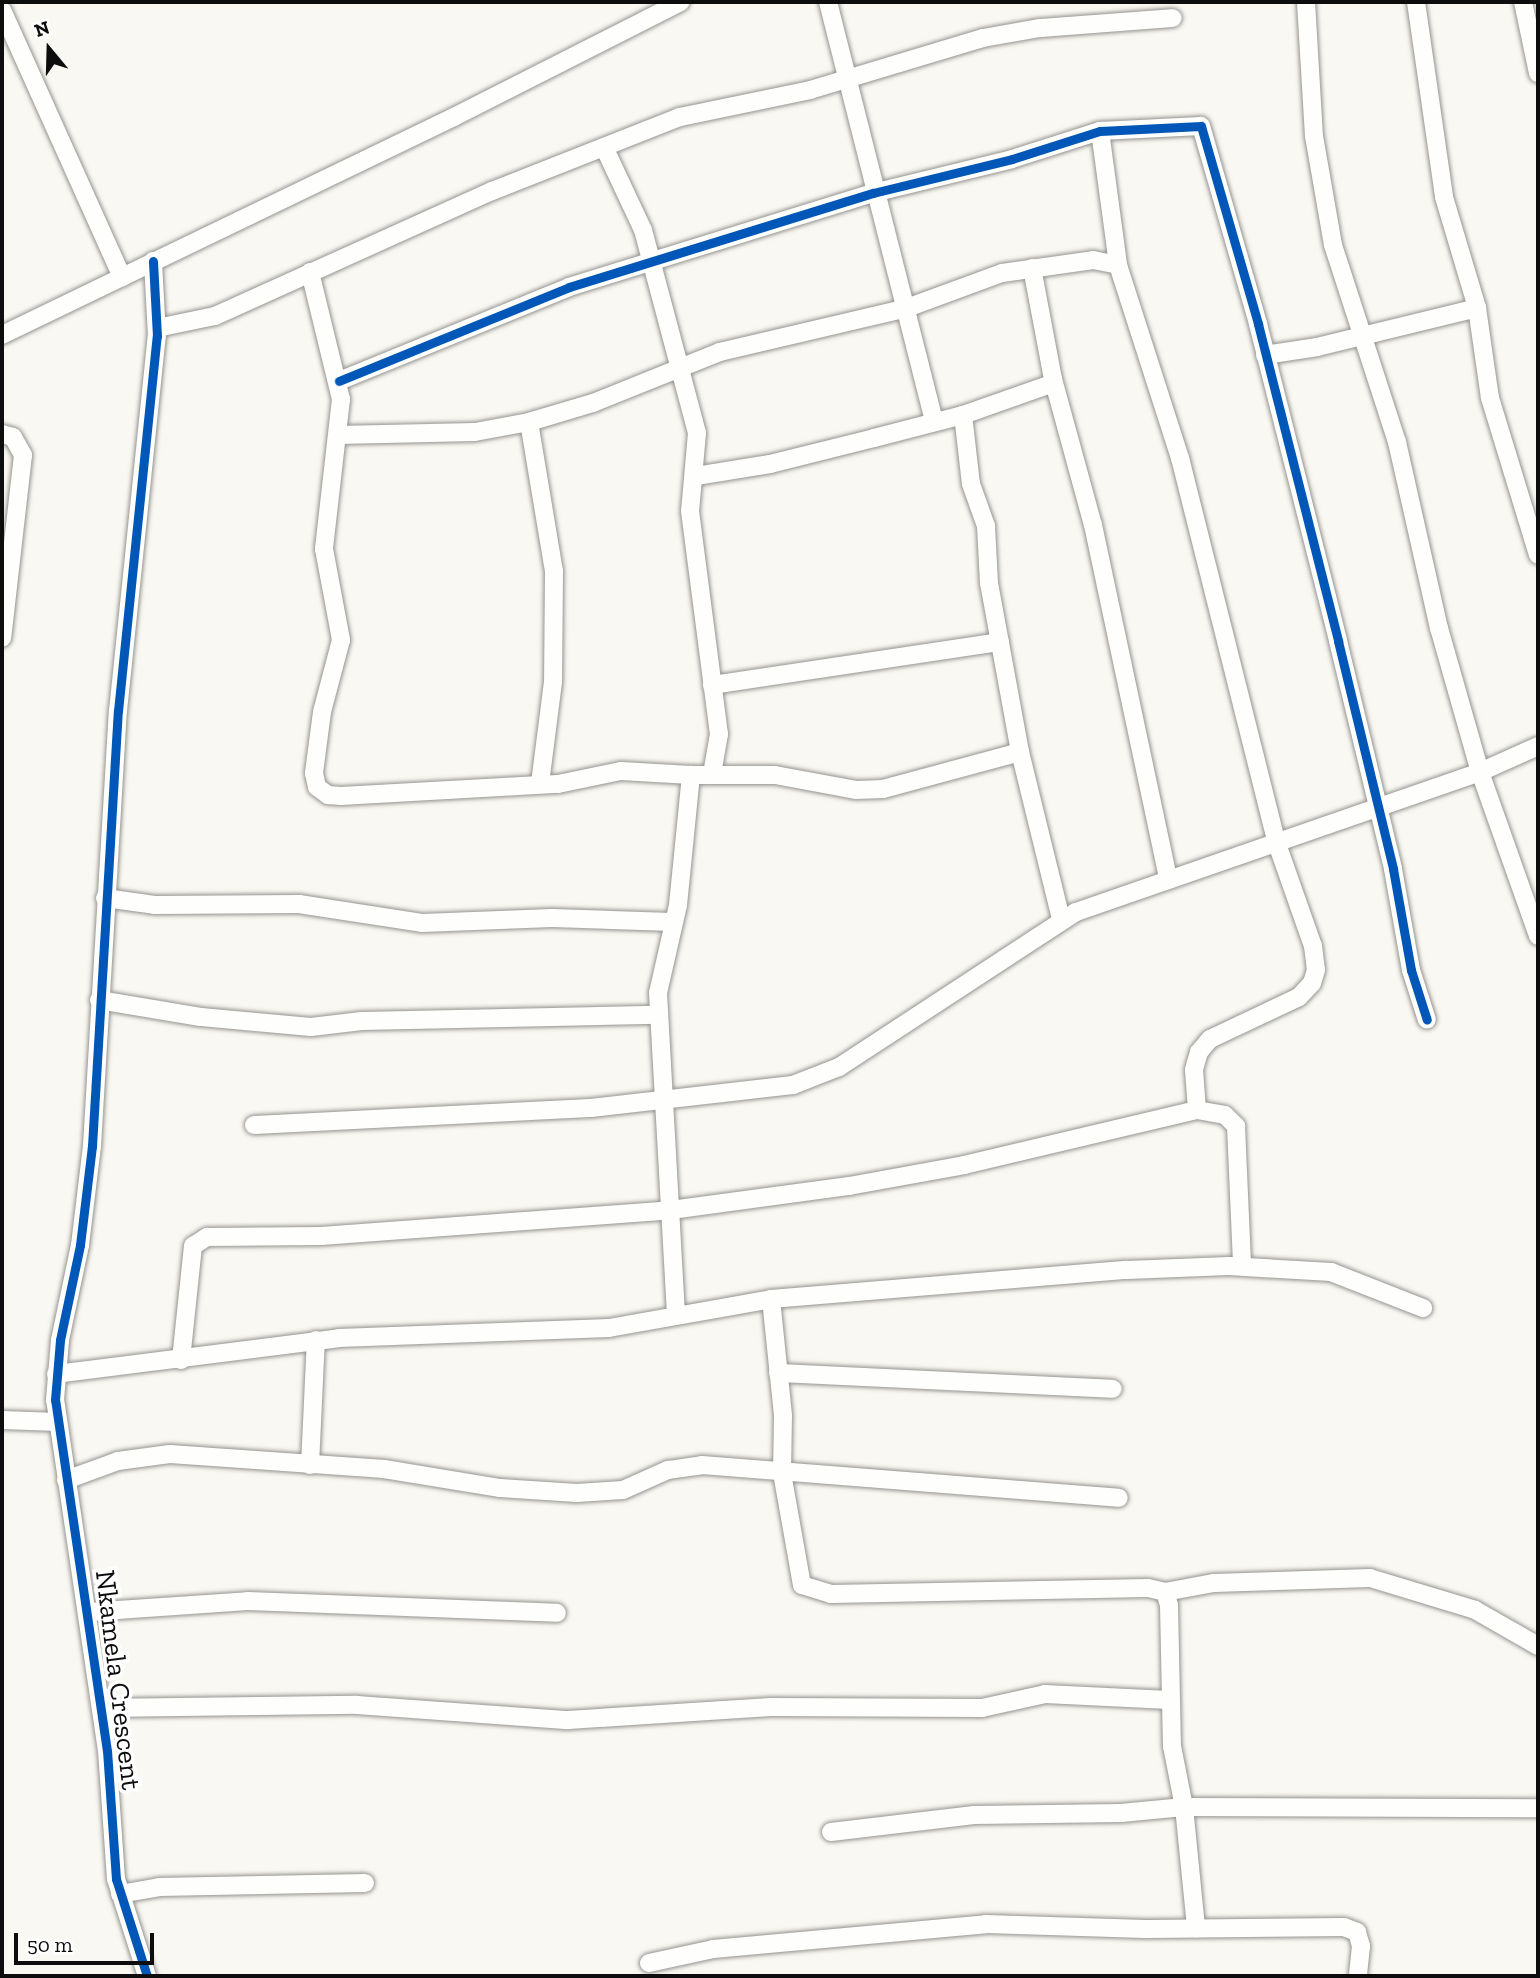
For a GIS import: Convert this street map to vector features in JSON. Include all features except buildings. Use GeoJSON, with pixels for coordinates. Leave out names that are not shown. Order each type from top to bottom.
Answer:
{"type":"FeatureCollection","features":[{"type":"Feature","properties":{"kind":"street"},"geometry":{"type":"LineString","coordinates":[[2,335],[454,117],[681,2]]}},
{"type":"Feature","properties":{"kind":"street"},"geometry":{"type":"LineString","coordinates":[[828,2],[873,193],[934,422]]}},
{"type":"Feature","properties":{"kind":"street"},"geometry":{"type":"LineString","coordinates":[[1306,2],[1314,136],[1333,245],[1397,442],[1439,628],[1480,772],[1538,936]]}},
{"type":"Feature","properties":{"kind":"street"},"geometry":{"type":"LineString","coordinates":[[1416,2],[1444,197],[1477,308],[1490,398],[1538,555]]}},
{"type":"Feature","properties":{"kind":"street"},"geometry":{"type":"LineString","coordinates":[[1523,2],[1538,73]]}},
{"type":"Feature","properties":{"kind":"street"},"geometry":{"type":"LineString","coordinates":[[2,10],[122,277]]}},
{"type":"Feature","properties":{"kind":"street"},"geometry":{"type":"LineString","coordinates":[[157,328],[215,316],[524,178],[605,149],[680,117],[810,90],[983,38],[1040,28],[1173,18]]}},
{"type":"Feature","properties":{"kind":"street"},"geometry":{"type":"LineString","coordinates":[[339,381],[569,287],[873,193],[1012,159],[1100,131],[1200,126],[1265,355],[1376,807],[1411,970],[1427,1020]]}},
{"type":"Feature","properties":{"kind":"street"},"geometry":{"type":"LineString","coordinates":[[1100,131],[1118,265],[1180,458],[1276,841],[1313,946],[1314,976],[1299,997],[1210,1039],[1199,1052],[1194,1070],[1197,1110]]}},
{"type":"Feature","properties":{"kind":"street"},"geometry":{"type":"LineString","coordinates":[[605,149],[632,201],[652,260],[697,433],[696,475],[690,511],[719,734],[712,774]]}},
{"type":"Feature","properties":{"kind":"street"},"geometry":{"type":"LineString","coordinates":[[338,435],[475,432],[529,422],[593,403],[720,352],[904,309],[1002,273],[1093,260],[1118,265]]}},
{"type":"Feature","properties":{"kind":"street","name":"Nkamela Crescent"},"geometry":{"type":"LineString","coordinates":[[147,1976],[120,1894],[101,1708],[58,1422],[56,1374],[88,1194],[124,633],[157,328],[153,261]]}},
{"type":"Feature","properties":{"kind":"street"},"geometry":{"type":"LineString","coordinates":[[1032,268],[1054,383],[1093,525],[1168,878]]}},
{"type":"Feature","properties":{"kind":"street"},"geometry":{"type":"LineString","coordinates":[[310,272],[339,381],[338,435],[324,550],[341,640],[322,712],[314,773],[317,787],[328,795],[540,785],[621,771],[691,775],[775,775],[856,790],[883,789],[1020,752]]}},
{"type":"Feature","properties":{"kind":"street"},"geometry":{"type":"LineString","coordinates":[[1265,355],[1477,308]]}},
{"type":"Feature","properties":{"kind":"street"},"geometry":{"type":"LineString","coordinates":[[696,475],[770,464],[963,415],[1054,383]]}},
{"type":"Feature","properties":{"kind":"street"},"geometry":{"type":"LineString","coordinates":[[963,415],[971,484],[986,526],[989,583],[1020,752],[1061,919]]}},
{"type":"Feature","properties":{"kind":"street"},"geometry":{"type":"LineString","coordinates":[[529,422],[554,570],[553,682],[540,785]]}},
{"type":"Feature","properties":{"kind":"street"},"geometry":{"type":"LineString","coordinates":[[2,434],[13,436],[23,455],[2,638]]}},
{"type":"Feature","properties":{"kind":"street"},"geometry":{"type":"LineString","coordinates":[[712,685],[1000,642]]}},
{"type":"Feature","properties":{"kind":"street"},"geometry":{"type":"LineString","coordinates":[[254,1125],[662,1103],[760,1092],[825,1074],[940,997],[1004,962],[1061,919],[1168,878],[1480,772],[1538,746]]}},
{"type":"Feature","properties":{"kind":"street"},"geometry":{"type":"LineString","coordinates":[[676,1315],[658,1015],[660,968],[672,922],[691,775]]}},
{"type":"Feature","properties":{"kind":"street"},"geometry":{"type":"LineString","coordinates":[[105,898],[155,905],[299,904],[422,923],[552,918],[672,922]]}},
{"type":"Feature","properties":{"kind":"street"},"geometry":{"type":"LineString","coordinates":[[99,1000],[201,1017],[311,1027],[362,1021],[658,1015]]}},
{"type":"Feature","properties":{"kind":"street"},"geometry":{"type":"LineString","coordinates":[[181,1360],[193,1246],[207,1237],[321,1236],[671,1210],[849,1186],[964,1165],[1197,1110],[1225,1115],[1236,1126],[1242,1266]]}},
{"type":"Feature","properties":{"kind":"street"},"geometry":{"type":"LineString","coordinates":[[56,1374],[114,1364],[181,1360],[316,1340],[609,1328],[771,1299],[1127,1270],[1242,1266],[1331,1272],[1423,1308]]}},
{"type":"Feature","properties":{"kind":"street"},"geometry":{"type":"LineString","coordinates":[[771,1299],[778,1373],[782,1473],[802,1585],[816,1592],[1148,1588],[1165,1592],[1214,1583],[1370,1578],[1475,1610],[1538,1646]]}},
{"type":"Feature","properties":{"kind":"street"},"geometry":{"type":"LineString","coordinates":[[310,1465],[316,1340]]}},
{"type":"Feature","properties":{"kind":"street"},"geometry":{"type":"LineString","coordinates":[[778,1373],[1113,1389]]}},
{"type":"Feature","properties":{"kind":"street"},"geometry":{"type":"LineString","coordinates":[[2,1420],[58,1422]]}},
{"type":"Feature","properties":{"kind":"street"},"geometry":{"type":"LineString","coordinates":[[65,1476],[118,1461],[170,1454],[384,1469],[500,1488],[577,1493],[623,1490],[668,1470],[702,1465],[1119,1498]]}},
{"type":"Feature","properties":{"kind":"street"},"geometry":{"type":"LineString","coordinates":[[1165,1592],[1169,1605],[1169,1700],[1184,1807],[1196,1928]]}},
{"type":"Feature","properties":{"kind":"street"},"geometry":{"type":"LineString","coordinates":[[88,1612],[248,1601],[557,1613]]}},
{"type":"Feature","properties":{"kind":"street"},"geometry":{"type":"LineString","coordinates":[[101,1708],[357,1705],[568,1720],[771,1707],[982,1708],[1045,1694],[1141,1702],[1169,1700]]}},
{"type":"Feature","properties":{"kind":"street"},"geometry":{"type":"LineString","coordinates":[[831,1832],[974,1815],[1121,1814],[1184,1807],[1538,1808]]}},
{"type":"Feature","properties":{"kind":"street"},"geometry":{"type":"LineString","coordinates":[[120,1894],[159,1887],[365,1883]]}},
{"type":"Feature","properties":{"kind":"street"},"geometry":{"type":"LineString","coordinates":[[649,1963],[713,1950],[986,1924],[1196,1928],[1344,1927],[1357,1932],[1361,1946],[1358,1976]]}},
{"type":"Feature","properties":{"kind":"cycle path"},"geometry":{"type":"LineString","coordinates":[[339,381],[569,287],[873,193],[1012,159],[1100,131],[1201,126],[1258,324],[1393,869],[1411,970],[1427,1020]]}},
{"type":"Feature","properties":{"kind":"cycle path"},"geometry":{"type":"LineString","coordinates":[[147,1976],[116,1879],[107,1751],[55,1400],[60,1340],[80,1245],[92,1146],[118,711],[157,336],[153,261]]}}]}
